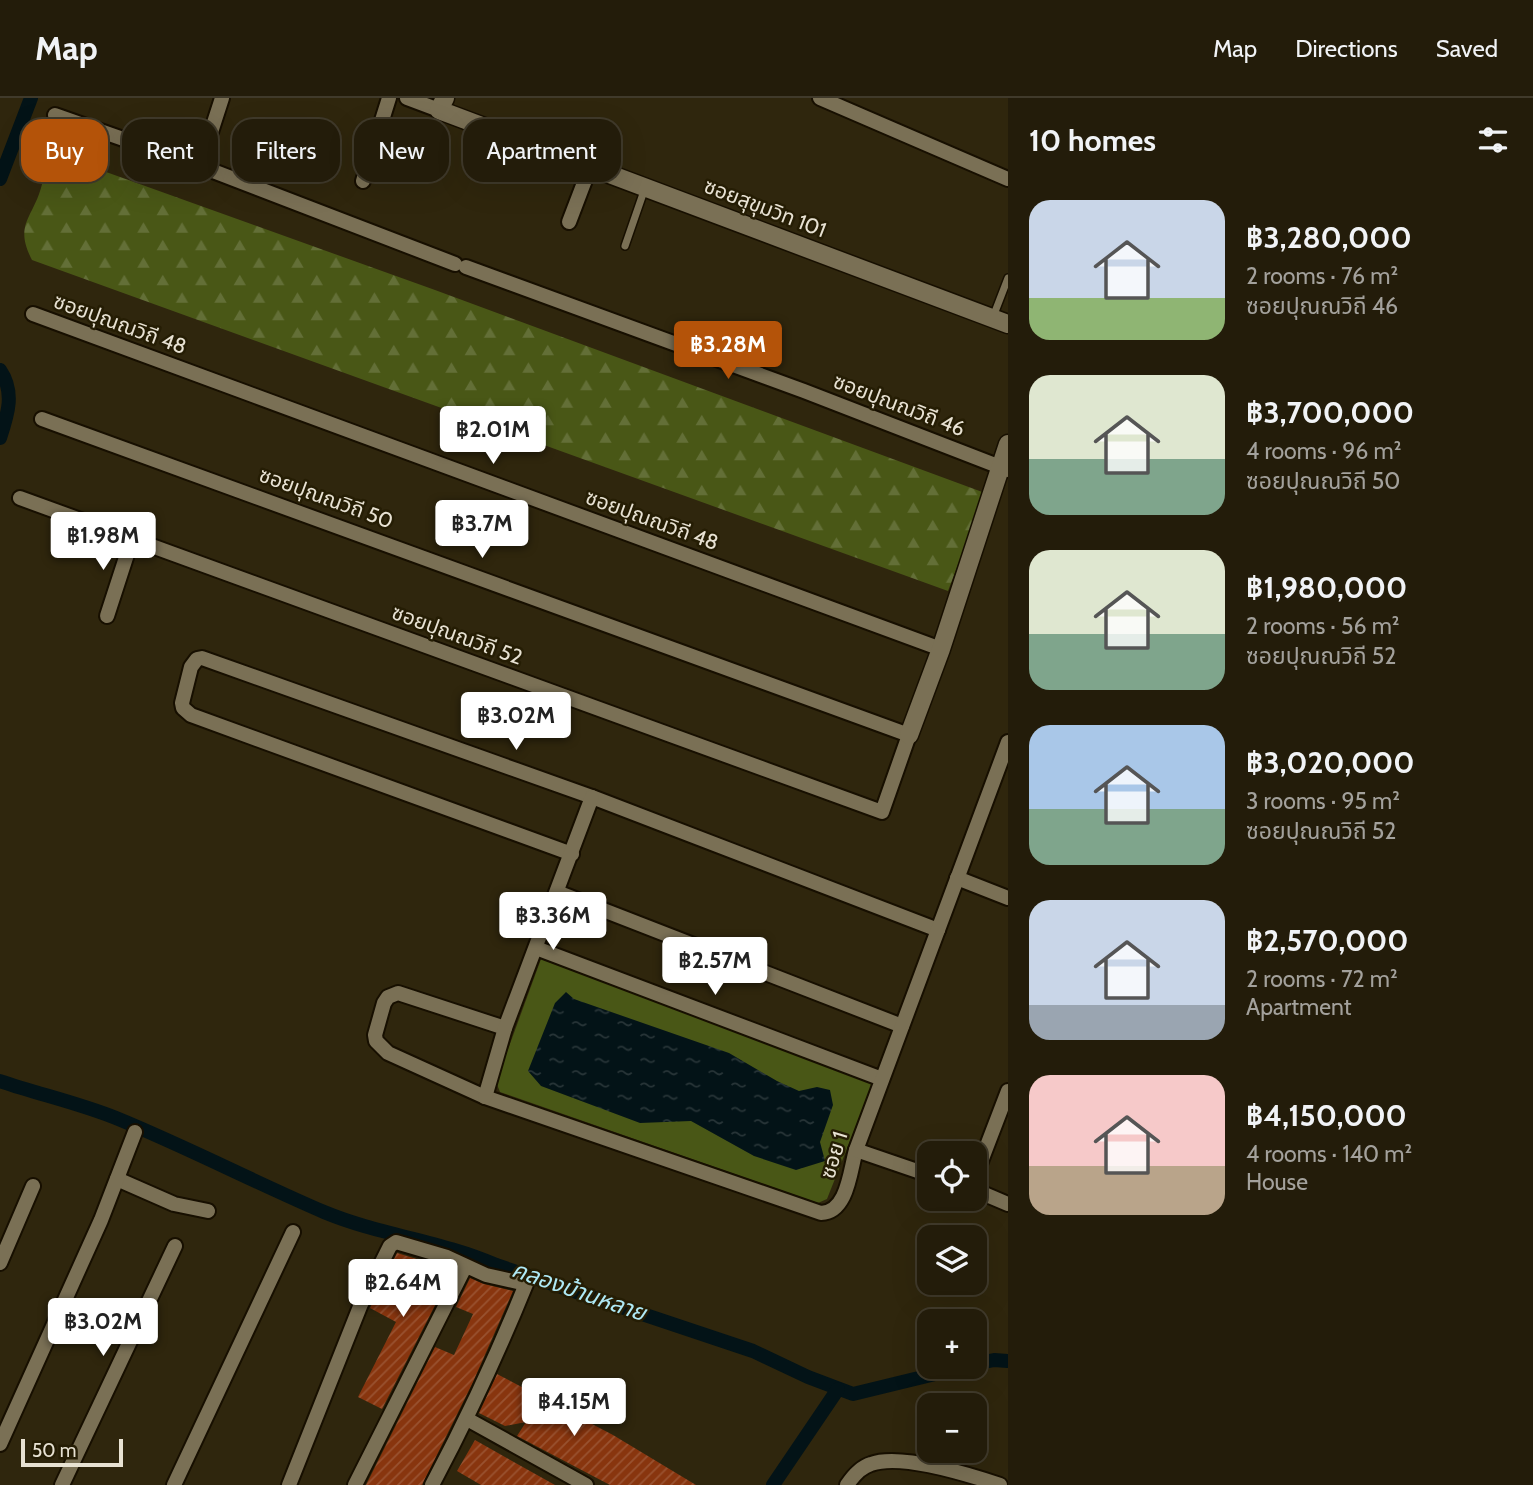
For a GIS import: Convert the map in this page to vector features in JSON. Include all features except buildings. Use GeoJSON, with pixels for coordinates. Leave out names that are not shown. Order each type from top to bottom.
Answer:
{"type":"FeatureCollection","features":[{"type":"Feature","properties":{"kind":"street"},"geometry":{"type":"LineString","coordinates":[[215,119],[222,98]]}},
{"type":"Feature","properties":{"kind":"street"},"geometry":{"type":"LineString","coordinates":[[382,119],[389,98]]}},
{"type":"Feature","properties":{"kind":"street"},"geometry":{"type":"LineString","coordinates":[[407,98],[442,104]]}},
{"type":"Feature","properties":{"kind":"street"},"geometry":{"type":"LineString","coordinates":[[820,98],[1008,179]]}},
{"type":"Feature","properties":{"kind":"street","name":"ซอยสุขุมวิท 101"},"geometry":{"type":"LineString","coordinates":[[442,104],[477,119]]}},
{"type":"Feature","properties":{"kind":"street","name":"ซอยปุณณวิถี 46"},"geometry":{"type":"LineString","coordinates":[[55,115],[122,139]]}},
{"type":"Feature","properties":{"kind":"street","name":"ซอยปุณณวิถี 46"},"geometry":{"type":"LineString","coordinates":[[218,173],[460,266],[804,391],[1004,469]]}},
{"type":"Feature","properties":{"kind":"street","name":"ซอยสุขุมวิท 101"},"geometry":{"type":"LineString","coordinates":[[621,178],[1000,321]]}},
{"type":"Feature","properties":{"kind":"street"},"geometry":{"type":"LineString","coordinates":[[569,222],[584,182]]}},
{"type":"Feature","properties":{"kind":"street","name":"ซอยปุณณวิถี 48"},"geometry":{"type":"LineString","coordinates":[[33,314],[942,649]]}},
{"type":"Feature","properties":{"kind":"street","name":"ซอยปุณณวิถี 50"},"geometry":{"type":"LineString","coordinates":[[42,419],[271,500],[909,735]]}},
{"type":"Feature","properties":{"kind":"street"},"geometry":{"type":"LineString","coordinates":[[909,735],[942,649],[1004,469],[1008,444]]}},
{"type":"Feature","properties":{"kind":"street","name":"ซอยปุณณวิถี 52"},"geometry":{"type":"LineString","coordinates":[[20,498],[882,812],[909,735]]}},
{"type":"Feature","properties":{"kind":"street"},"geometry":{"type":"LineString","coordinates":[[107,616],[132,539]]}},
{"type":"Feature","properties":{"kind":"street"},"geometry":{"type":"LineString","coordinates":[[572,854],[191,715],[181,703],[191,667],[197,659],[202,658],[592,797],[938,930]]}},
{"type":"Feature","properties":{"kind":"street","name":"ซอย 1"},"geometry":{"type":"LineString","coordinates":[[505,1028],[398,993],[388,997],[384,1003],[375,1035],[376,1041],[388,1053],[485,1097],[821,1213],[830,1213],[842,1199],[856,1150],[1008,743]]}},
{"type":"Feature","properties":{"kind":"street"},"geometry":{"type":"LineString","coordinates":[[485,1097],[505,1028],[592,797]]}},
{"type":"Feature","properties":{"kind":"street"},"geometry":{"type":"LineString","coordinates":[[957,878],[1008,898]]}},
{"type":"Feature","properties":{"kind":"street"},"geometry":{"type":"LineString","coordinates":[[557,892],[902,1026]]}},
{"type":"Feature","properties":{"kind":"street"},"geometry":{"type":"LineString","coordinates":[[536,948],[882,1079]]}},
{"type":"Feature","properties":{"kind":"street"},"geometry":{"type":"LineString","coordinates":[[987,1146],[1008,1091]]}},
{"type":"Feature","properties":{"kind":"street"},"geometry":{"type":"LineString","coordinates":[[0,1444],[117,1179],[135,1132]]}},
{"type":"Feature","properties":{"kind":"street"},"geometry":{"type":"LineString","coordinates":[[856,1150],[917,1171]]}},
{"type":"Feature","properties":{"kind":"street"},"geometry":{"type":"LineString","coordinates":[[117,1179],[174,1204],[208,1211]]}},
{"type":"Feature","properties":{"kind":"street"},"geometry":{"type":"LineString","coordinates":[[0,1263],[33,1186]]}},
{"type":"Feature","properties":{"kind":"street"},"geometry":{"type":"LineString","coordinates":[[987,1195],[1008,1204]]}},
{"type":"Feature","properties":{"kind":"street"},"geometry":{"type":"LineString","coordinates":[[174,1485],[293,1232]]}},
{"type":"Feature","properties":{"kind":"street"},"geometry":{"type":"LineString","coordinates":[[289,1485],[361,1304],[390,1246],[396,1242],[447,1257],[486,1275],[526,1284],[496,1359],[432,1485]]}},
{"type":"Feature","properties":{"kind":"street"},"geometry":{"type":"LineString","coordinates":[[62,1485],[175,1246]]}},
{"type":"Feature","properties":{"kind":"street"},"geometry":{"type":"LineString","coordinates":[[355,1485],[465,1267]]}},
{"type":"Feature","properties":{"kind":"street"},"geometry":{"type":"LineString","coordinates":[[467,1419],[586,1485]]}},
{"type":"Feature","properties":{"kind":"street"},"geometry":{"type":"LineString","coordinates":[[847,1485],[853,1475],[869,1464],[901,1460],[971,1481],[1000,1485]]}},
{"type":"Feature","properties":{"kind":"lane"},"geometry":{"type":"LineString","coordinates":[[625,246],[645,187]]}},
{"type":"Feature","properties":{"kind":"lane"},"geometry":{"type":"LineString","coordinates":[[1000,321],[1008,278]]}},
{"type":"Feature","properties":{"kind":"green space"},"geometry":{"type":"Polygon","coordinates":[[[108,173],[122,178],[122,182],[134,182],[435,290],[985,493],[948,591],[32,260],[25,238],[26,222],[42,184],[108,182],[108,173]]]}},
{"type":"Feature","properties":{"kind":"green space"},"geometry":{"type":"Polygon","coordinates":[[[541,959],[873,1083],[827,1199],[818,1203],[500,1092],[496,1082],[541,959]]]}},
{"type":"Feature","properties":{"kind":"water"},"geometry":{"type":"Polygon","coordinates":[[[566,992],[574,999],[729,1053],[799,1091],[817,1087],[830,1090],[833,1105],[820,1142],[825,1161],[796,1170],[754,1156],[691,1121],[640,1123],[541,1086],[528,1071],[555,1003],[566,992]]]}},
{"type":"Feature","properties":{"kind":"waterway"},"geometry":{"type":"LineString","coordinates":[[0,179],[31,98]]}},
{"type":"Feature","properties":{"kind":"waterway"},"geometry":{"type":"LineString","coordinates":[[0,370],[9,395],[0,438]]}},
{"type":"Feature","properties":{"kind":"waterway","name":"คลองบ้านหลาย"},"geometry":{"type":"LineString","coordinates":[[0,1081],[116,1118],[345,1220],[454,1250],[753,1351],[808,1377],[853,1394],[917,1378]]}},
{"type":"Feature","properties":{"kind":"waterway","name":"คลองบ้านหลาย"},"geometry":{"type":"LineString","coordinates":[[987,1361],[1008,1361]]}},
{"type":"Feature","properties":{"kind":"waterway"},"geometry":{"type":"LineString","coordinates":[[773,1485],[838,1389]]}}]}
